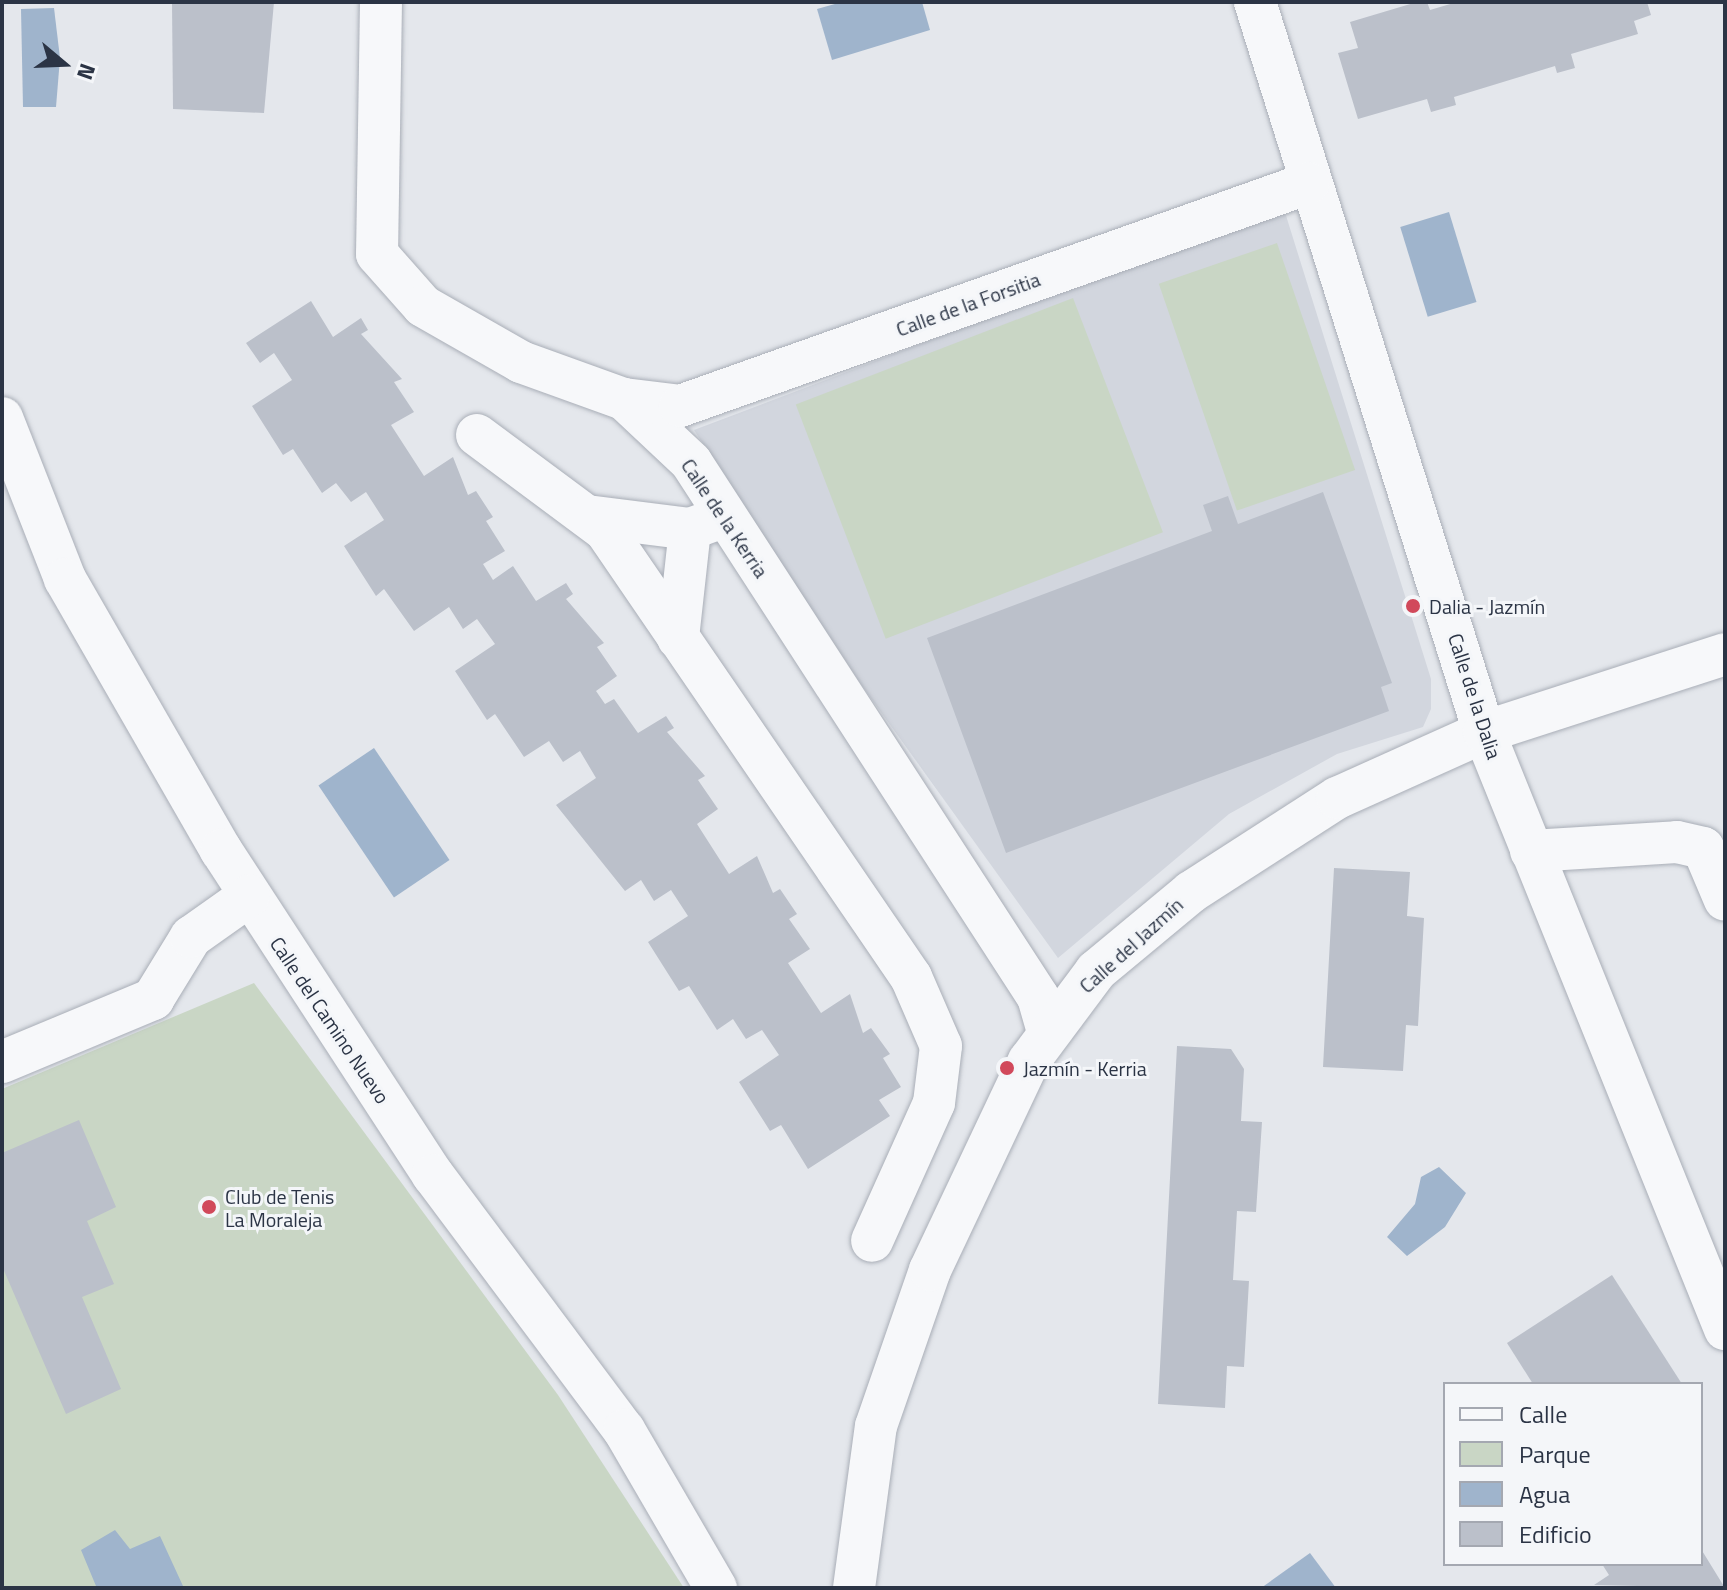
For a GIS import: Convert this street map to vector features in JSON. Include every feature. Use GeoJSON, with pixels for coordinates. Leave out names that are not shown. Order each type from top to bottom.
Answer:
{"type":"FeatureCollection","features":[{"type":"Feature","properties":{"kind":"street","name":"Calle de la Kerria"},"geometry":{"type":"LineString","coordinates":[[381,2],[377,254],[423,306],[521,362],[624,399],[691,462],[707,522],[1038,997],[1047,1028]]}},
{"type":"Feature","properties":{"kind":"street","name":"Calle de la Dalia"},"geometry":{"type":"LineString","coordinates":[[1255,2],[1309,183],[1484,732],[1725,1329]]}},
{"type":"Feature","properties":{"kind":"street","name":"Calle de la Forsitia"},"geometry":{"type":"LineString","coordinates":[[624,399],[680,406],[1309,183]]}},
{"type":"Feature","properties":{"kind":"street","name":"Calle del Camino Nuevo"},"geometry":{"type":"LineString","coordinates":[[2,418],[13,484],[249,896],[433,1175],[624,1430],[716,1588]]}},
{"type":"Feature","properties":{"kind":"street"},"geometry":{"type":"LineString","coordinates":[[477,435],[605,530],[911,977],[941,1046],[934,1103],[872,1241]]}},
{"type":"Feature","properties":{"kind":"street"},"geometry":{"type":"LineString","coordinates":[[587,516],[707,522],[678,638]]}},
{"type":"Feature","properties":{"kind":"street","name":"Calle del Jazmín"},"geometry":{"type":"LineString","coordinates":[[854,1588],[876,1426],[930,1270],[1047,1028],[1096,971],[1191,892],[1337,798],[1484,732],[1725,654]]}},
{"type":"Feature","properties":{"kind":"street"},"geometry":{"type":"LineString","coordinates":[[1531,851],[1677,842],[1703,848],[1725,900]]}},
{"type":"Feature","properties":{"kind":"street"},"geometry":{"type":"LineString","coordinates":[[2,1062],[153,999],[191,937],[249,896]]}},
{"type":"Feature","properties":{"kind":"shaded area"},"geometry":{"type":"Polygon","coordinates":[[[1283,206],[1431,679],[1431,709],[1423,727],[1337,754],[1229,814],[1058,958],[860,683],[694,430],[1283,206]]]}},
{"type":"Feature","properties":{"kind":"green space"},"geometry":{"type":"Polygon","coordinates":[[[1277,243],[1355,470],[1237,511],[1159,284],[1277,243]]]}},
{"type":"Feature","properties":{"kind":"green space"},"geometry":{"type":"Polygon","coordinates":[[[1073,298],[1163,532],[886,639],[796,404],[1073,298]]]}},
{"type":"Feature","properties":{"kind":"green space","name":"Club de Tenis La Moraleja"},"geometry":{"type":"Polygon","coordinates":[[[254,983],[558,1395],[684,1588],[2,1588],[2,1089],[254,983]]]}},
{"type":"Feature","properties":{"kind":"water"},"geometry":{"type":"Polygon","coordinates":[[[842,2],[922,2],[930,30],[832,60],[817,9],[842,2]]]}},
{"type":"Feature","properties":{"kind":"water"},"geometry":{"type":"Polygon","coordinates":[[[54,8],[60,58],[56,107],[23,107],[21,9],[54,8]]]}},
{"type":"Feature","properties":{"kind":"water"},"geometry":{"type":"Polygon","coordinates":[[[1449,212],[1476,302],[1428,317],[1400,227],[1449,212]]]}},
{"type":"Feature","properties":{"kind":"water"},"geometry":{"type":"Polygon","coordinates":[[[374,748],[449,860],[394,897],[318,785],[374,748]]]}},
{"type":"Feature","properties":{"kind":"water"},"geometry":{"type":"Polygon","coordinates":[[[1439,1167],[1466,1193],[1445,1227],[1407,1256],[1387,1237],[1415,1204],[1421,1177],[1439,1167]]]}},
{"type":"Feature","properties":{"kind":"water"},"geometry":{"type":"Polygon","coordinates":[[[115,1530],[130,1549],[160,1536],[183,1586],[96,1586],[81,1550],[115,1530]]]}},
{"type":"Feature","properties":{"kind":"water"},"geometry":{"type":"Polygon","coordinates":[[[1310,1553],[1336,1588],[1261,1588],[1310,1553]]]}},
{"type":"Feature","properties":{"kind":"building"},"geometry":{"type":"Polygon","coordinates":[[[172,2],[274,2],[264,113],[173,109],[172,2]]]}},
{"type":"Feature","properties":{"kind":"building"},"geometry":{"type":"Polygon","coordinates":[[[1417,2],[1427,2],[1430,10],[1457,2],[1647,2],[1651,15],[1634,21],[1638,34],[1571,54],[1575,68],[1557,73],[1555,66],[1454,97],[1456,105],[1431,112],[1427,99],[1358,119],[1338,53],[1358,48],[1350,22],[1417,2]]]}},
{"type":"Feature","properties":{"kind":"building"},"geometry":{"type":"Polygon","coordinates":[[[311,301],[333,337],[361,318],[368,330],[361,334],[402,379],[394,382],[414,412],[391,425],[424,476],[453,457],[468,495],[476,491],[493,517],[486,521],[505,551],[483,564],[493,580],[513,566],[536,601],[566,583],[573,594],[566,599],[604,643],[597,647],[617,676],[596,691],[605,704],[614,699],[638,733],[666,716],[674,728],[667,732],[705,776],[698,780],[718,809],[697,824],[729,874],[757,856],[773,893],[780,889],[797,914],[789,919],[810,949],[788,963],[821,1013],[850,994],[863,1033],[871,1028],[890,1054],[883,1058],[901,1087],[879,1100],[890,1116],[808,1169],[781,1125],[770,1131],[739,1082],[779,1055],[762,1030],[746,1039],[733,1019],[717,1030],[689,986],[679,991],[648,942],[688,916],[671,890],[654,901],[641,880],[625,891],[556,805],[596,778],[580,751],[563,762],[549,741],[524,757],[495,714],[487,720],[455,671],[495,644],[477,619],[463,629],[449,607],[414,631],[384,589],[376,596],[344,546],[384,520],[366,492],[351,502],[336,483],[322,493],[293,449],[283,455],[252,406],[292,380],[274,353],[260,363],[246,343],[311,301]]]}},
{"type":"Feature","properties":{"kind":"building"},"geometry":{"type":"Polygon","coordinates":[[[1323,492],[1392,683],[1381,687],[1389,711],[1006,853],[927,638],[1212,531],[1203,505],[1228,496],[1238,524],[1323,492]]]}},
{"type":"Feature","properties":{"kind":"building"},"geometry":{"type":"Polygon","coordinates":[[[1334,868],[1410,872],[1407,916],[1424,918],[1418,1026],[1406,1025],[1403,1071],[1323,1067],[1334,868]]]}},
{"type":"Feature","properties":{"kind":"building"},"geometry":{"type":"Polygon","coordinates":[[[1177,1046],[1231,1049],[1244,1069],[1241,1121],[1262,1122],[1256,1212],[1237,1211],[1233,1280],[1249,1281],[1244,1367],[1227,1366],[1225,1408],[1158,1404],[1177,1046]]]}},
{"type":"Feature","properties":{"kind":"building"},"geometry":{"type":"Polygon","coordinates":[[[79,1120],[116,1207],[87,1221],[114,1284],[82,1297],[121,1389],[66,1414],[2,1266],[2,1153],[79,1120]]]}},
{"type":"Feature","properties":{"kind":"building"},"geometry":{"type":"Polygon","coordinates":[[[1612,1275],[1681,1382],[1532,1382],[1507,1343],[1612,1275]]]}},
{"type":"Feature","properties":{"kind":"building"},"geometry":{"type":"Polygon","coordinates":[[[1703,1552],[1725,1588],[1594,1585],[1609,1575],[1603,1566],[1703,1566],[1703,1552]]]}},
{"type":"Feature","properties":{"kind":"place","name":"Dalia - Jazmín"},"geometry":{"type":"Point","coordinates":[1413,606]}},
{"type":"Feature","properties":{"kind":"place","name":"Jazmín - Kerria"},"geometry":{"type":"Point","coordinates":[1007,1068]}},
{"type":"Feature","properties":{"kind":"place","name":"Club de Tenis La Moraleja"},"geometry":{"type":"Point","coordinates":[209,1207]}}]}
